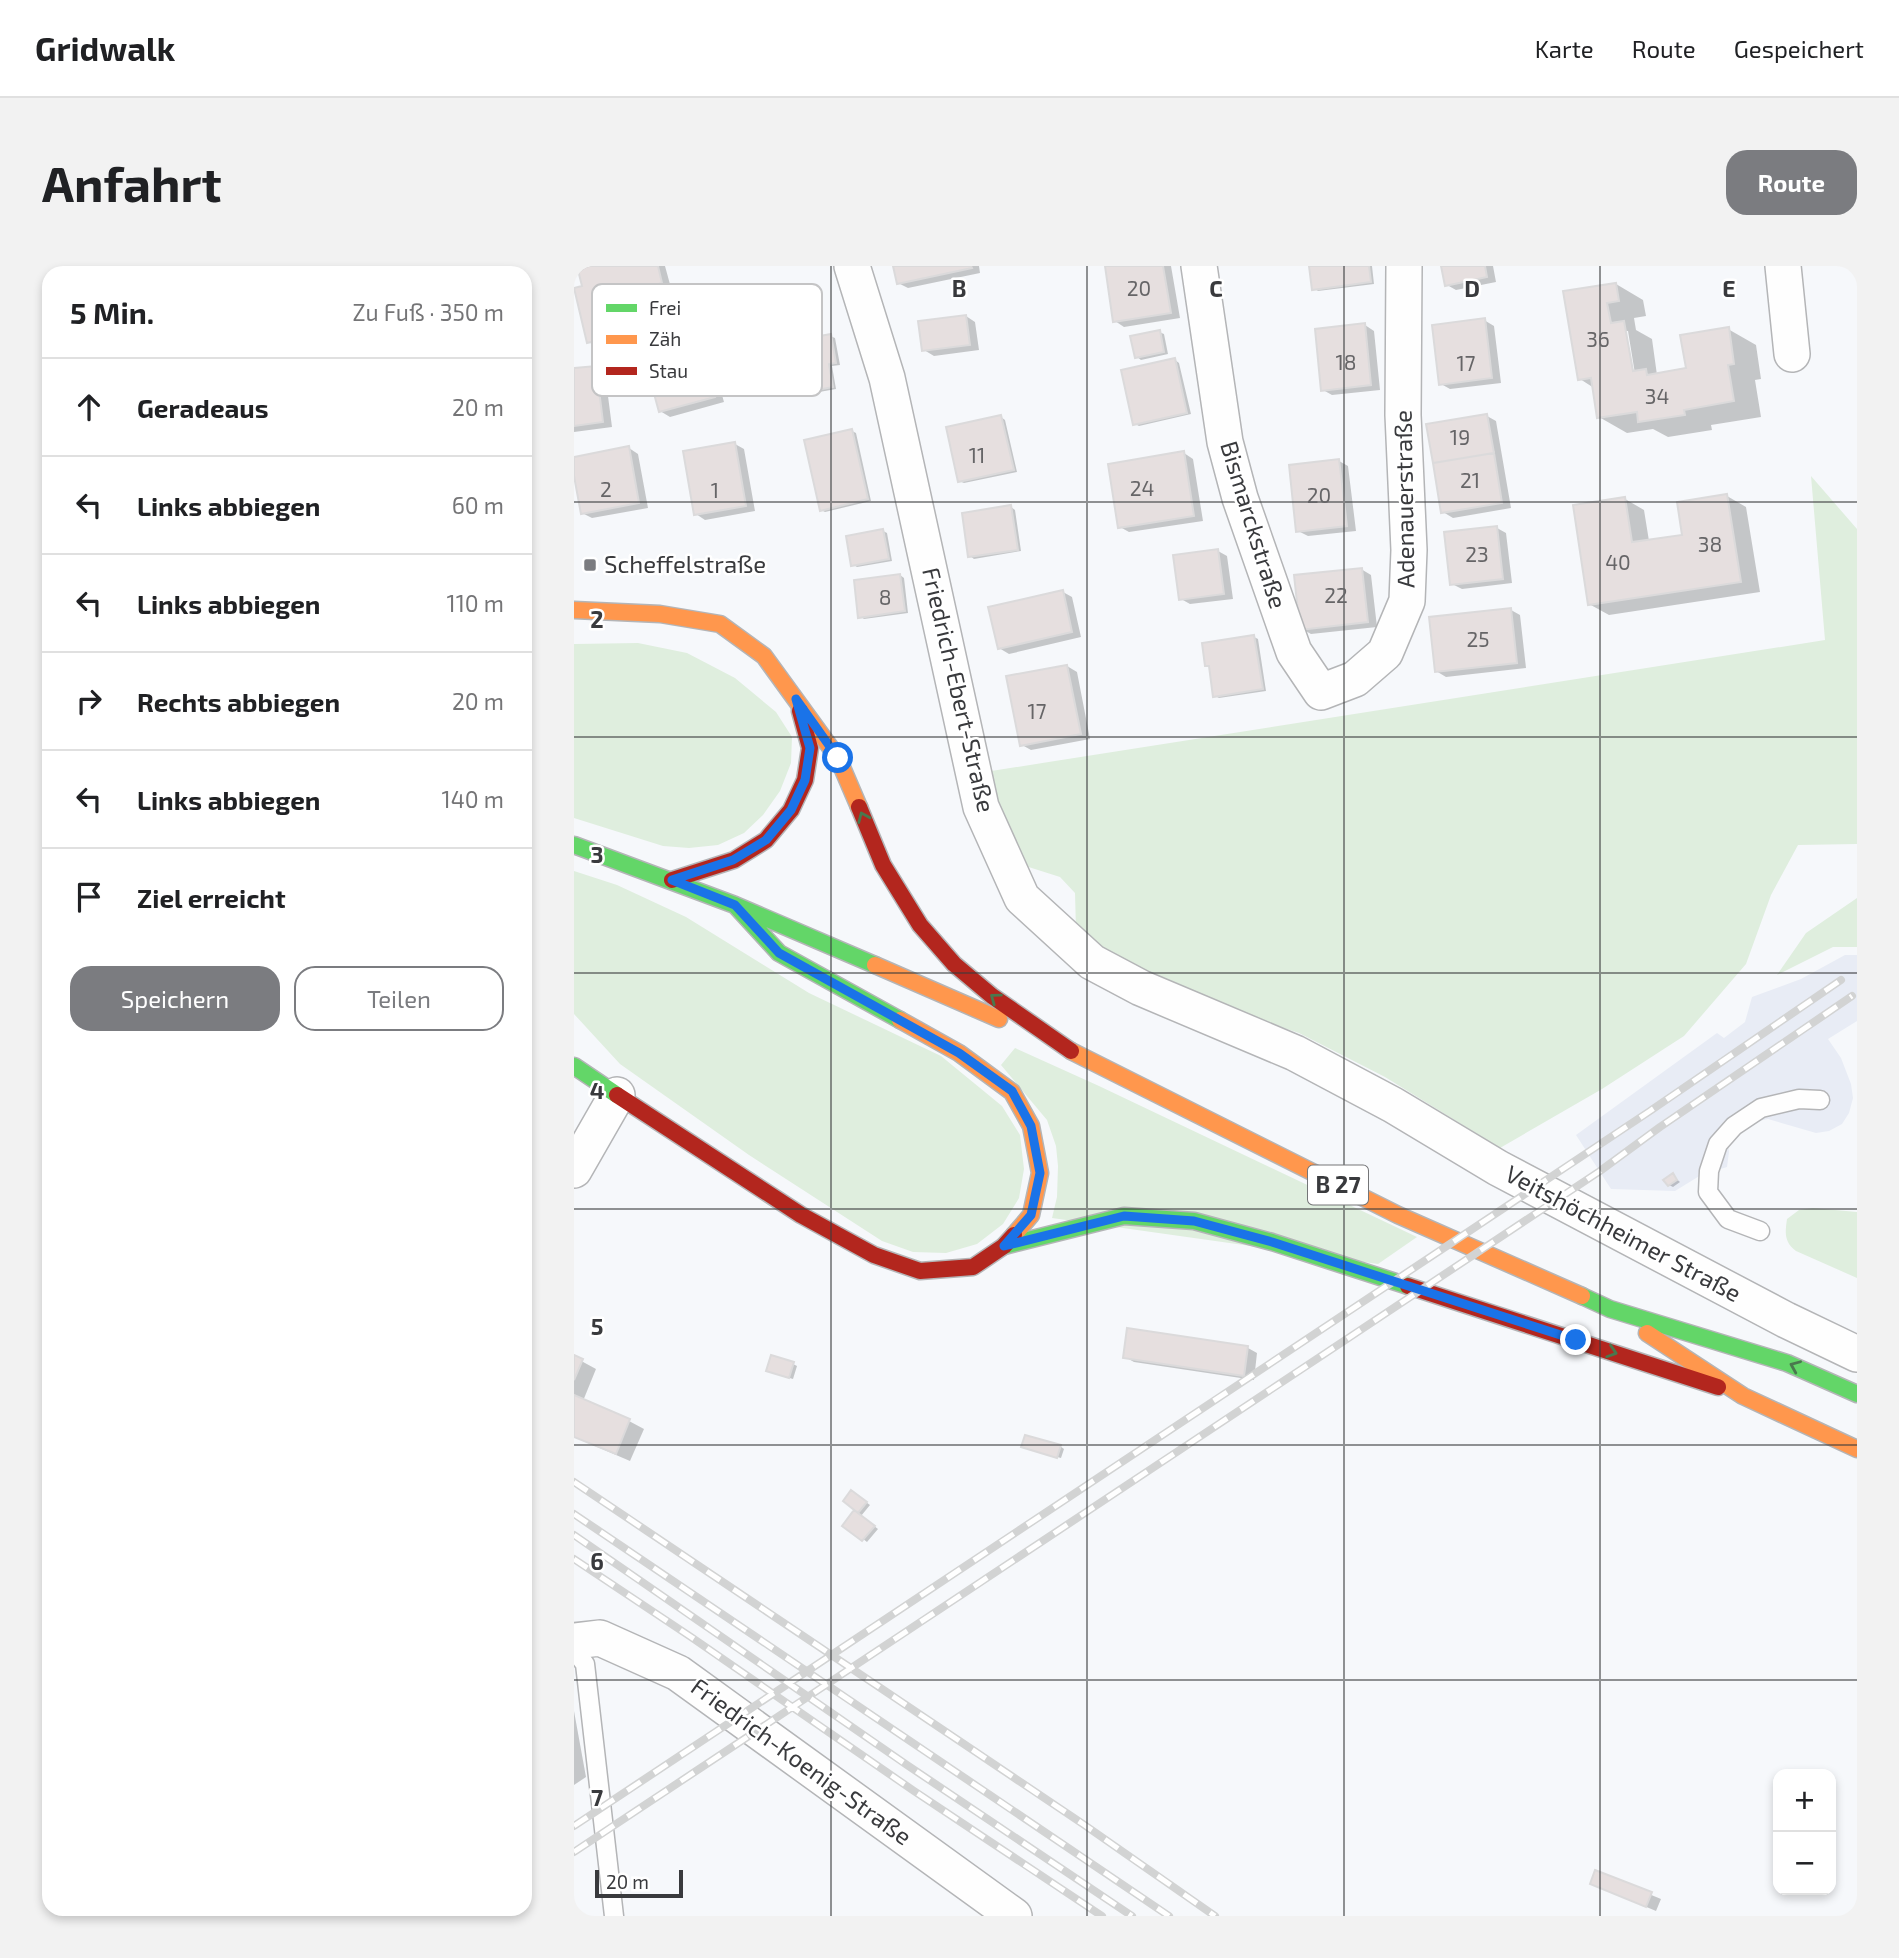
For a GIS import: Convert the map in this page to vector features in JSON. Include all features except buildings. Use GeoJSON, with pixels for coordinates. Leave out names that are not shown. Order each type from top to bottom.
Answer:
{"type":"FeatureCollection","features":[{"type":"Feature","properties":{"kind":"main road"},"geometry":{"type":"LineString","coordinates":[[574,610],[660,614],[720,624],[764,656],[838,758],[883,865],[919,925],[954,964],[992,996],[1071,1051]]}},
{"type":"Feature","properties":{"kind":"main road"},"geometry":{"type":"LineString","coordinates":[[672,880],[733,860],[766,840],[791,810],[805,780],[810,748],[796,699]]}},
{"type":"Feature","properties":{"kind":"main road","name":"B 27"},"geometry":{"type":"LineString","coordinates":[[574,845],[735,905],[1071,1051]]}},
{"type":"Feature","properties":{"kind":"main road"},"geometry":{"type":"LineString","coordinates":[[574,1066],[801,1215],[874,1255],[920,1271],[973,1267],[1004,1246],[1031,1215],[1040,1173],[1031,1126],[1012,1091],[959,1053],[779,953],[735,905]]}},
{"type":"Feature","properties":{"kind":"main road","name":"Veitshöchheimer Straße"},"geometry":{"type":"LineString","coordinates":[[1071,1051],[1398,1214],[1610,1309],[1787,1363],[1857,1394]]}},
{"type":"Feature","properties":{"kind":"main road"},"geometry":{"type":"LineString","coordinates":[[1004,1246],[1124,1216],[1194,1221],[1299,1250],[1743,1396]]}},
{"type":"Feature","properties":{"kind":"main road","name":"Veitshöchheimer Straße"},"geometry":{"type":"LineString","coordinates":[[1610,1309],[1743,1396],[1857,1449]]}},
{"type":"Feature","properties":{"kind":"street","name":"Friedrich-Ebert-Straße"},"geometry":{"type":"LineString","coordinates":[[852,266],[887,378],[981,807],[1022,898],[1092,962],[1141,988],[1294,1053],[1394,1105]]}},
{"type":"Feature","properties":{"kind":"street","name":"Bismarckstraße"},"geometry":{"type":"LineString","coordinates":[[1199,266],[1225,442],[1240,498],[1294,652],[1321,692]]}},
{"type":"Feature","properties":{"kind":"street","name":"Adenauerstraße"},"geometry":{"type":"LineString","coordinates":[[1321,692],[1355,679],[1385,653],[1407,601],[1409,550],[1403,415],[1404,266]]}},
{"type":"Feature","properties":{"kind":"street"},"geometry":{"type":"LineString","coordinates":[[1783,266],[1792,354]]}},
{"type":"Feature","properties":{"kind":"street"},"geometry":{"type":"LineString","coordinates":[[574,1170],[617,1095]]}},
{"type":"Feature","properties":{"kind":"street","name":"Veitshöchheimer Straße"},"geometry":{"type":"LineString","coordinates":[[1394,1105],[1498,1168],[1786,1321],[1857,1354]]}},
{"type":"Feature","properties":{"kind":"street","name":"Friedrich-Koenig-Straße"},"geometry":{"type":"LineString","coordinates":[[574,1641],[600,1638],[678,1674],[1014,1916]]}},
{"type":"Feature","properties":{"kind":"lane"},"geometry":{"type":"LineString","coordinates":[[1760,1231],[1728,1219],[1708,1192],[1709,1171],[1718,1144],[1734,1126],[1762,1108],[1799,1100],[1820,1100]]}},
{"type":"Feature","properties":{"kind":"lane"},"geometry":{"type":"LineString","coordinates":[[574,1650],[585,1664],[614,1916]]}},
{"type":"Feature","properties":{"kind":"shaded area"},"geometry":{"type":"Polygon","coordinates":[[[1845,955],[1857,955],[1857,1021],[1828,1039],[1841,1058],[1851,1084],[1853,1098],[1849,1113],[1842,1124],[1829,1131],[1816,1133],[1768,1119],[1753,1122],[1728,1141],[1727,1167],[1701,1175],[1675,1191],[1611,1189],[1576,1135],[1717,1033],[1724,1038],[1745,1022],[1752,997],[1801,979],[1845,955]]]}},
{"type":"Feature","properties":{"kind":"green space"},"geometry":{"type":"Polygon","coordinates":[[[1811,476],[1857,529],[1857,844],[1798,845],[1771,895],[1746,964],[1684,1036],[1602,1089],[1500,1148],[1385,1077],[1299,1033],[1186,996],[1123,967],[1076,930],[1075,893],[1060,877],[1016,863],[985,772],[1825,640],[1811,476]]]}},
{"type":"Feature","properties":{"kind":"green space"},"geometry":{"type":"Polygon","coordinates":[[[638,643],[687,653],[735,678],[776,712],[792,737],[791,763],[780,791],[763,815],[744,833],[718,845],[689,848],[663,846],[574,818],[574,644],[638,643]]]}},
{"type":"Feature","properties":{"kind":"green space"},"geometry":{"type":"Polygon","coordinates":[[[574,871],[617,885],[686,917],[809,993],[941,1056],[1002,1106],[1020,1135],[1024,1169],[1019,1198],[1003,1224],[977,1244],[946,1253],[913,1252],[882,1241],[749,1155],[620,1064],[574,1014],[574,871]]]}},
{"type":"Feature","properties":{"kind":"green space"},"geometry":{"type":"Polygon","coordinates":[[[1857,898],[1857,947],[1833,947],[1777,975],[1806,933],[1857,898]]]}},
{"type":"Feature","properties":{"kind":"green space"},"geometry":{"type":"Polygon","coordinates":[[[1015,1048],[1417,1237],[1378,1264],[1052,1218],[1057,1197],[1056,1146],[1047,1120],[1001,1065],[1015,1048]]]}},
{"type":"Feature","properties":{"kind":"green space"},"geometry":{"type":"Polygon","coordinates":[[[1813,1208],[1857,1212],[1857,1278],[1796,1251],[1787,1241],[1787,1219],[1799,1210],[1813,1208]]]}},
{"type":"Feature","properties":{"kind":"railway"},"geometry":{"type":"LineString","coordinates":[[574,1826],[1650,1111],[1841,980]]}},
{"type":"Feature","properties":{"kind":"railway"},"geometry":{"type":"LineString","coordinates":[[574,1852],[1600,1171],[1852,996]]}},
{"type":"Feature","properties":{"kind":"railway"},"geometry":{"type":"LineString","coordinates":[[574,1482],[1083,1824],[1215,1916]]}},
{"type":"Feature","properties":{"kind":"railway"},"geometry":{"type":"LineString","coordinates":[[574,1514],[1169,1916]]}},
{"type":"Feature","properties":{"kind":"railway"},"geometry":{"type":"LineString","coordinates":[[574,1535],[907,1765],[1132,1916]]}},
{"type":"Feature","properties":{"kind":"railway"},"geometry":{"type":"LineString","coordinates":[[574,1559],[1102,1916]]}},
{"type":"Feature","properties":{"kind":"traffic: fast"},"geometry":{"type":"LineString","coordinates":[[574,845],[735,905],[875,965]]}},
{"type":"Feature","properties":{"kind":"traffic: fast"},"geometry":{"type":"LineString","coordinates":[[735,905],[779,953],[900,1020]]}},
{"type":"Feature","properties":{"kind":"traffic: fast"},"geometry":{"type":"LineString","coordinates":[[574,1066],[617,1095]]}},
{"type":"Feature","properties":{"kind":"traffic: fast"},"geometry":{"type":"LineString","coordinates":[[1004,1246],[1124,1216],[1194,1221],[1272,1242],[1408,1286]]}},
{"type":"Feature","properties":{"kind":"traffic: fast"},"geometry":{"type":"LineString","coordinates":[[1582,1296],[1610,1309],[1787,1363],[1857,1394]]}},
{"type":"Feature","properties":{"kind":"traffic: slow"},"geometry":{"type":"LineString","coordinates":[[574,610],[660,614],[720,624],[764,656],[838,758],[859,807]]}},
{"type":"Feature","properties":{"kind":"traffic: slow"},"geometry":{"type":"LineString","coordinates":[[875,965],[999,1019]]}},
{"type":"Feature","properties":{"kind":"traffic: slow"},"geometry":{"type":"LineString","coordinates":[[900,1020],[959,1053],[1012,1092],[1031,1126],[1040,1173],[1031,1215],[1014,1235]]}},
{"type":"Feature","properties":{"kind":"traffic: slow"},"geometry":{"type":"LineString","coordinates":[[1071,1051],[1398,1215],[1582,1296]]}},
{"type":"Feature","properties":{"kind":"traffic: slow"},"geometry":{"type":"LineString","coordinates":[[1647,1333],[1743,1396],[1857,1449]]}},
{"type":"Feature","properties":{"kind":"traffic: jam"},"geometry":{"type":"LineString","coordinates":[[672,880],[734,860],[766,840],[791,810],[805,780],[810,748],[800,711]]}},
{"type":"Feature","properties":{"kind":"traffic: jam"},"geometry":{"type":"LineString","coordinates":[[859,807],[883,865],[920,925],[954,964],[992,996],[1071,1051]]}},
{"type":"Feature","properties":{"kind":"traffic: jam"},"geometry":{"type":"LineString","coordinates":[[617,1095],[801,1215],[874,1255],[920,1271],[973,1267],[1004,1246],[1014,1235]]}},
{"type":"Feature","properties":{"kind":"traffic: jam"},"geometry":{"type":"LineString","coordinates":[[1408,1286],[1718,1387]]}},
{"type":"Feature","properties":{"kind":"place","name":"Scheffelstraße"},"geometry":{"type":"Point","coordinates":[590,565]}},
{"type":"Feature","properties":{"kind":"route"},"geometry":{"type":"LineString","coordinates":[[838,758],[796,699],[810,748],[805,780],[791,810],[766,840],[733,860],[672,880],[735,905],[779,953],[959,1053],[1012,1091],[1031,1126],[1040,1173],[1031,1215],[1004,1246],[1124,1216],[1194,1221],[1272,1242],[1576,1340]]}}]}
